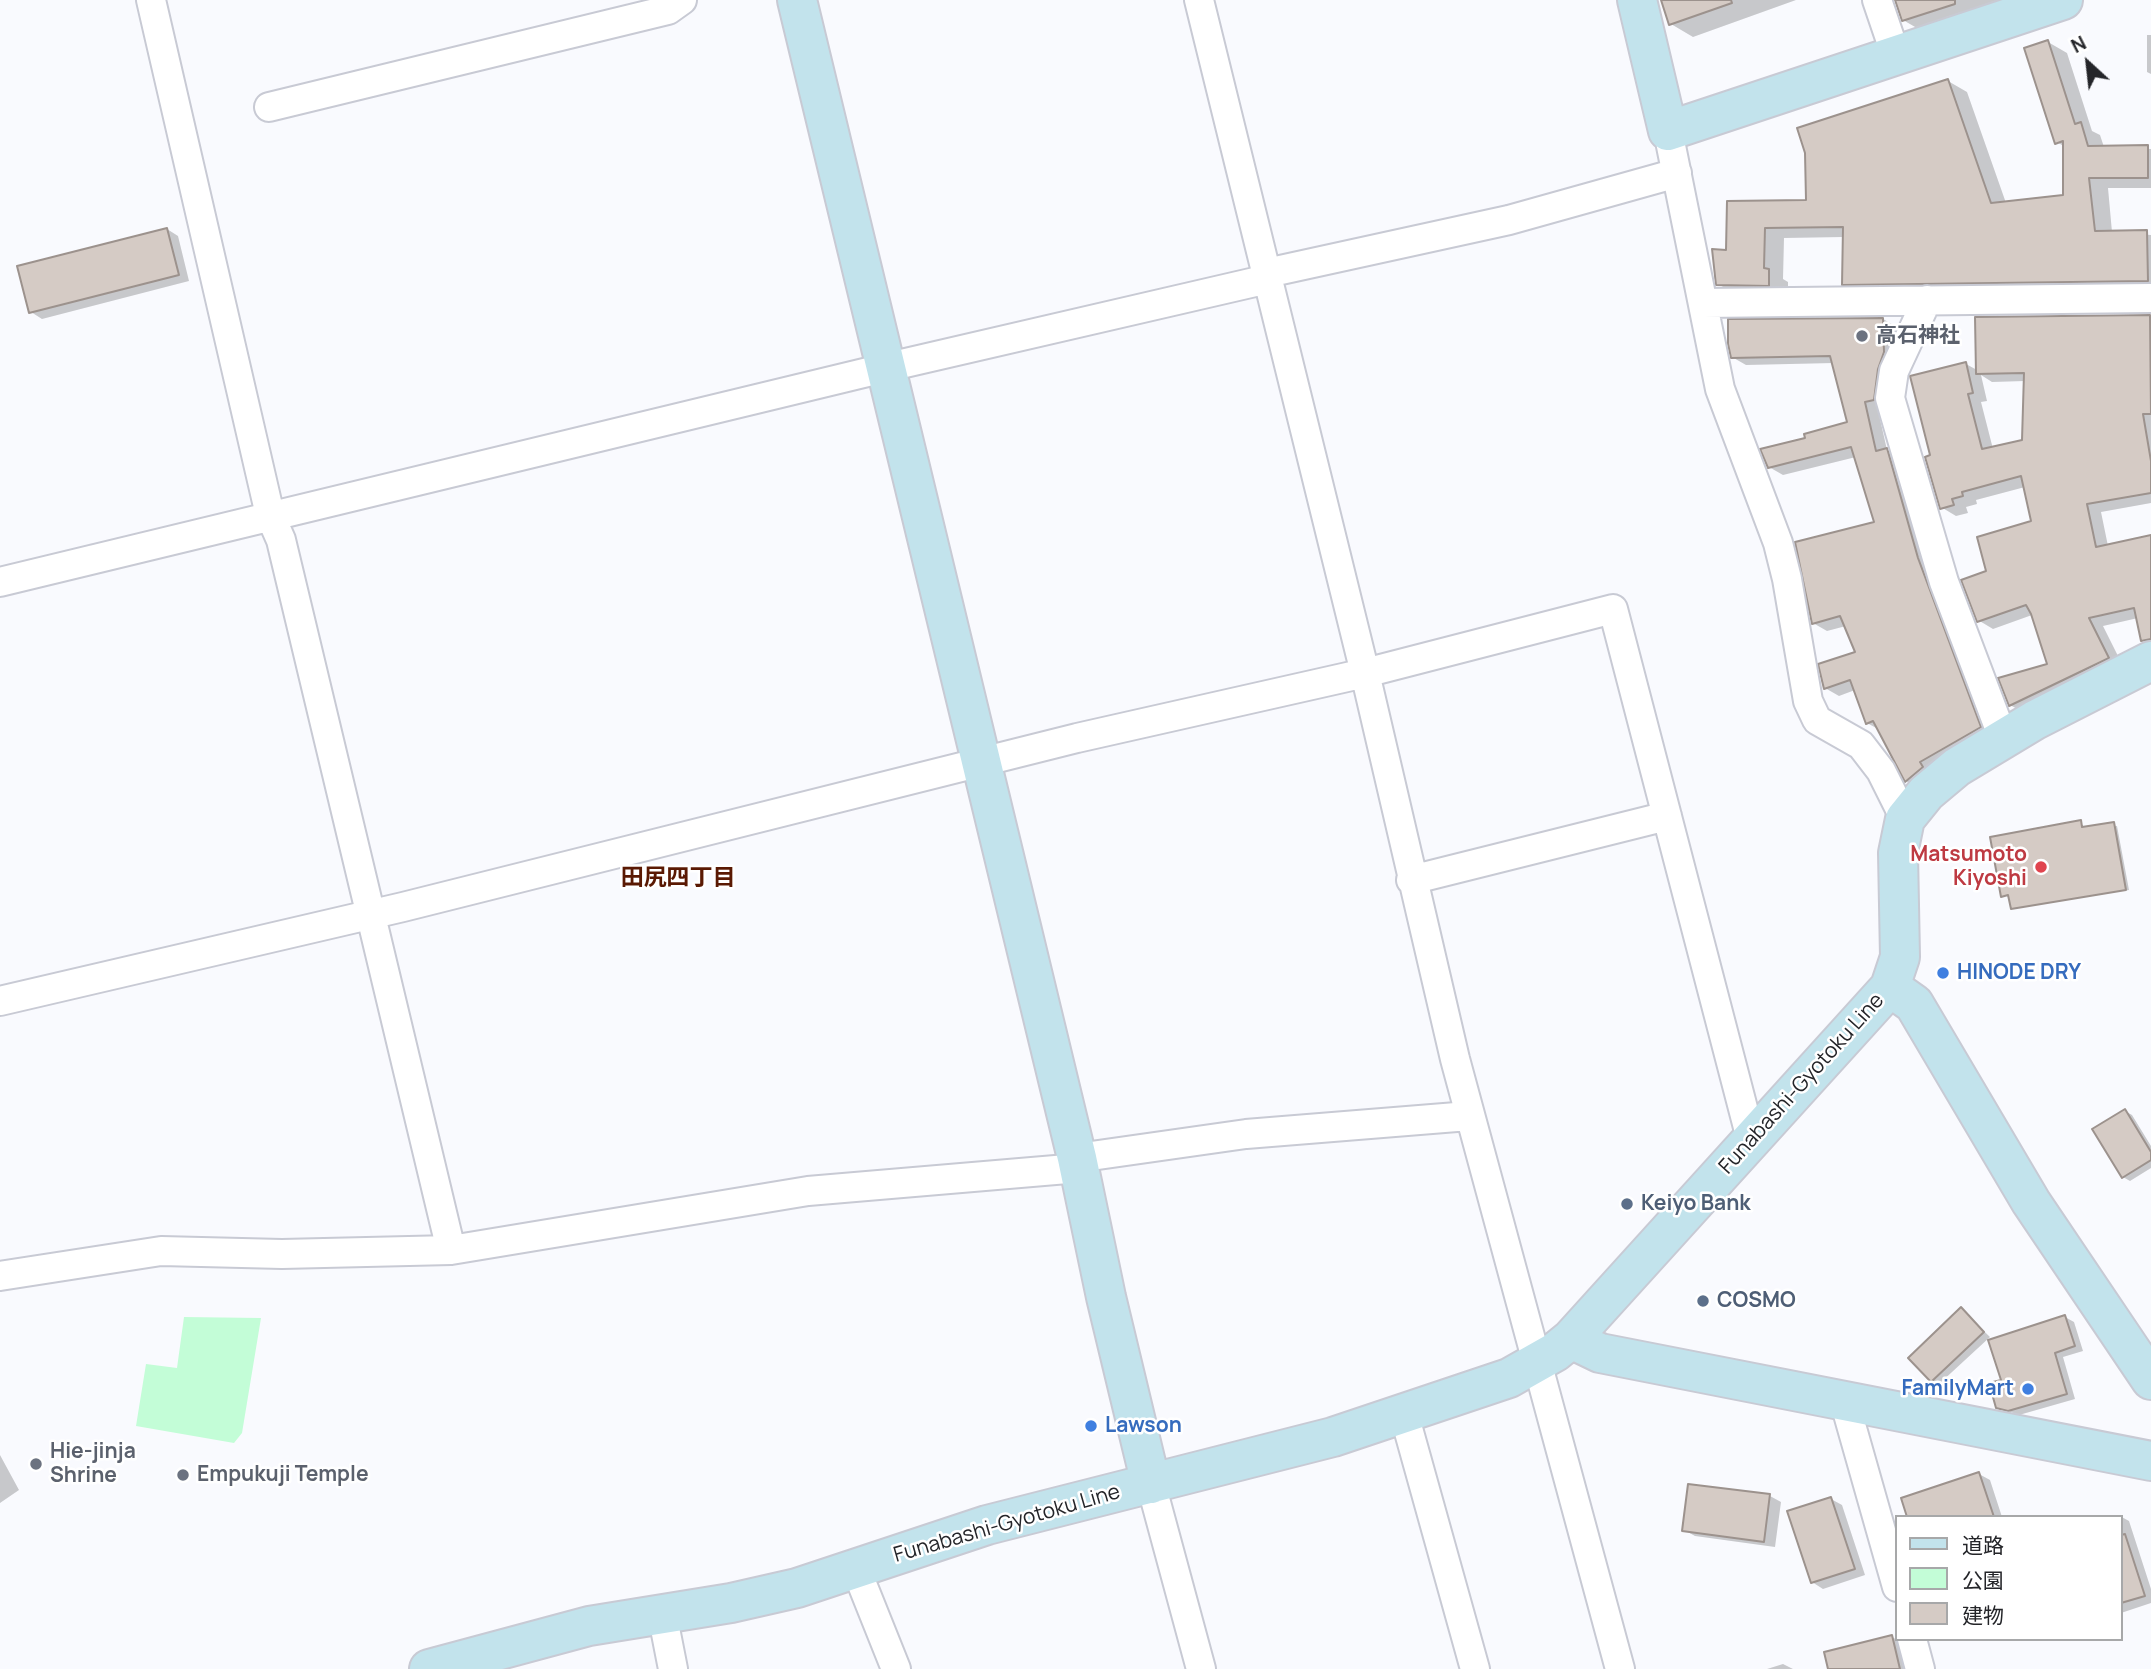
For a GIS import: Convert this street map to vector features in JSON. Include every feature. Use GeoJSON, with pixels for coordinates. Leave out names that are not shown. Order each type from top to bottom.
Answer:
{"type":"FeatureCollection","features":[{"type":"Feature","properties":{"kind":"main road"},"geometry":{"type":"LineString","coordinates":[[797,0],[1078,1163],[1106,1297],[1151,1484]]}},
{"type":"Feature","properties":{"kind":"main road"},"geometry":{"type":"LineString","coordinates":[[1637,0],[1668,131],[2063,0]]}},
{"type":"Feature","properties":{"kind":"main road","name":"Funabashi-Gyotoku Line"},"geometry":{"type":"LineString","coordinates":[[429,1669],[589,1626],[731,1603],[797,1588],[987,1525],[1333,1437],[1509,1378],[1535,1364],[1571,1339],[1890,987],[1900,957],[1898,853],[1905,819],[1926,793],[2003,738],[2151,662]]}},
{"type":"Feature","properties":{"kind":"main road"},"geometry":{"type":"LineString","coordinates":[[1890,987],[1914,1004],[2031,1202],[2151,1380]]}},
{"type":"Feature","properties":{"kind":"main road"},"geometry":{"type":"LineString","coordinates":[[1571,1339],[1600,1353],[2151,1461]]}},
{"type":"Feature","properties":{"kind":"street"},"geometry":{"type":"LineString","coordinates":[[151,0],[270,515],[281,540],[451,1250]]}},
{"type":"Feature","properties":{"kind":"street"},"geometry":{"type":"LineString","coordinates":[[269,107],[668,10],[682,0]]}},
{"type":"Feature","properties":{"kind":"street"},"geometry":{"type":"LineString","coordinates":[[1199,0],[1265,277],[1365,673],[1411,880],[1469,1116],[1620,1669]]}},
{"type":"Feature","properties":{"kind":"street"},"geometry":{"type":"LineString","coordinates":[[1877,0],[1895,56]]}},
{"type":"Feature","properties":{"kind":"street"},"geometry":{"type":"LineString","coordinates":[[1668,131],[1720,390],[1781,555],[1808,701],[1817,720],[1861,745],[1881,771],[1905,819]]}},
{"type":"Feature","properties":{"kind":"street"},"geometry":{"type":"LineString","coordinates":[[0,582],[1265,277],[1276,271],[1509,220],[1676,173]]}},
{"type":"Feature","properties":{"kind":"street"},"geometry":{"type":"LineString","coordinates":[[1703,303],[2151,298]]}},
{"type":"Feature","properties":{"kind":"street"},"geometry":{"type":"LineString","coordinates":[[1927,300],[1894,371],[1890,382],[1890,398],[1944,582],[2003,738]]}},
{"type":"Feature","properties":{"kind":"street"},"geometry":{"type":"LineString","coordinates":[[0,1001],[370,913],[1077,738],[1365,673],[1613,609],[1751,1139]]}},
{"type":"Feature","properties":{"kind":"street"},"geometry":{"type":"LineString","coordinates":[[1411,880],[1667,816]]}},
{"type":"Feature","properties":{"kind":"street"},"geometry":{"type":"LineString","coordinates":[[0,1276],[161,1251],[282,1254],[451,1250],[808,1191],[1078,1163],[1245,1134],[1469,1116]]}},
{"type":"Feature","properties":{"kind":"street"},"geometry":{"type":"LineString","coordinates":[[1844,1401],[1896,1583]]}},
{"type":"Feature","properties":{"kind":"street"},"geometry":{"type":"LineString","coordinates":[[1404,1414],[1475,1669]]}},
{"type":"Feature","properties":{"kind":"street"},"geometry":{"type":"LineString","coordinates":[[1151,1484],[1202,1669]]}},
{"type":"Feature","properties":{"kind":"street"},"geometry":{"type":"LineString","coordinates":[[856,1569],[896,1669]]}},
{"type":"Feature","properties":{"kind":"street"},"geometry":{"type":"LineString","coordinates":[[662,1613],[673,1669]]}},
{"type":"Feature","properties":{"kind":"street"},"geometry":{"type":"LineString","coordinates":[[1913,1641],[1920,1669]]}},
{"type":"Feature","properties":{"kind":"green space"},"geometry":{"type":"Polygon","coordinates":[[[184,1317],[261,1318],[242,1433],[234,1443],[136,1426],[146,1364],[177,1368],[184,1317]]]}},
{"type":"Feature","properties":{"kind":"building"},"geometry":{"type":"Polygon","coordinates":[[[1661,0],[1731,0],[1732,3],[1669,25],[1661,0]]]}},
{"type":"Feature","properties":{"kind":"building"},"geometry":{"type":"Polygon","coordinates":[[[1895,0],[1955,0],[1955,4],[1902,21],[1895,0]]]}},
{"type":"Feature","properties":{"kind":"building"},"geometry":{"type":"Polygon","coordinates":[[[2048,40],[2075,124],[2081,122],[2088,146],[2148,145],[2148,178],[2089,178],[2095,231],[2147,230],[2148,281],[1842,285],[1843,227],[1765,228],[1764,268],[1769,269],[1769,286],[1716,285],[1712,249],[1726,250],[1727,201],[1806,200],[1805,153],[1797,128],[1948,79],[1991,203],[2063,195],[2063,141],[2055,144],[2024,48],[2048,40]]]}},
{"type":"Feature","properties":{"kind":"building"},"geometry":{"type":"Polygon","coordinates":[[[167,228],[179,275],[29,313],[17,266],[167,228]]]}},
{"type":"Feature","properties":{"kind":"building"},"geometry":{"type":"Polygon","coordinates":[[[2150,315],[2151,414],[2143,414],[2151,461],[2151,493],[2087,504],[2096,547],[2151,535],[2151,639],[2141,641],[2134,608],[2089,618],[2109,658],[2009,706],[1998,678],[2047,664],[2031,614],[2026,605],[1977,622],[1961,580],[1986,571],[1977,537],[2031,521],[2021,476],[1962,492],[1963,496],[1952,499],[1954,505],[1940,509],[1925,457],[1930,455],[1910,376],[1966,362],[1973,393],[1968,394],[1982,449],[2022,440],[2024,373],[1976,374],[1975,317],[2150,315]]]}},
{"type":"Feature","properties":{"kind":"building"},"geometry":{"type":"Polygon","coordinates":[[[1883,318],[1884,352],[1878,369],[1874,400],[1865,402],[1876,451],[1887,448],[1918,558],[1981,727],[1920,762],[1923,767],[1905,782],[1873,721],[1866,724],[1850,680],[1824,689],[1818,664],[1855,652],[1840,616],[1812,624],[1795,542],[1874,522],[1851,447],[1768,468],[1760,449],[1805,438],[1804,434],[1847,422],[1830,356],[1731,358],[1728,344],[1728,319],[1883,318]]]}},
{"type":"Feature","properties":{"kind":"building"},"geometry":{"type":"Polygon","coordinates":[[[2081,820],[2082,827],[2114,822],[2126,890],[2011,909],[2008,895],[2001,897],[1990,837],[2081,820]]]}},
{"type":"Feature","properties":{"kind":"building"},"geometry":{"type":"Polygon","coordinates":[[[2125,1109],[2151,1152],[2151,1160],[2122,1178],[2092,1129],[2125,1109]]]}},
{"type":"Feature","properties":{"kind":"building"},"geometry":{"type":"Polygon","coordinates":[[[1961,1307],[1984,1332],[1931,1382],[1908,1358],[1961,1307]]]}},
{"type":"Feature","properties":{"kind":"building"},"geometry":{"type":"Polygon","coordinates":[[[2065,1315],[2075,1346],[2055,1353],[2067,1394],[2008,1411],[1996,1408],[1989,1383],[2001,1380],[1988,1340],[2065,1315]]]}},
{"type":"Feature","properties":{"kind":"building"},"geometry":{"type":"Polygon","coordinates":[[[1979,1472],[1993,1515],[1906,1515],[1901,1498],[1979,1472]]]}},
{"type":"Feature","properties":{"kind":"building"},"geometry":{"type":"Polygon","coordinates":[[[1688,1484],[1770,1494],[1764,1542],[1682,1531],[1688,1484]]]}},
{"type":"Feature","properties":{"kind":"building"},"geometry":{"type":"Polygon","coordinates":[[[1831,1497],[1855,1569],[1811,1583],[1787,1511],[1831,1497]]]}},
{"type":"Feature","properties":{"kind":"building"},"geometry":{"type":"Polygon","coordinates":[[[2123,1534],[2145,1596],[2123,1602],[2123,1534]]]}},
{"type":"Feature","properties":{"kind":"building"},"geometry":{"type":"Polygon","coordinates":[[[1892,1635],[1900,1669],[1828,1669],[1824,1652],[1892,1635]]]}},
{"type":"Feature","properties":{"kind":"place","name":"高石神社"},"geometry":{"type":"Point","coordinates":[1862,336]}},
{"type":"Feature","properties":{"kind":"place","name":"Matsumoto Kiyoshi"},"geometry":{"type":"Point","coordinates":[2041,867]}},
{"type":"Feature","properties":{"kind":"place","name":"HINODE DRY"},"geometry":{"type":"Point","coordinates":[1943,973]}},
{"type":"Feature","properties":{"kind":"place","name":"Keiyo Bank"},"geometry":{"type":"Point","coordinates":[1627,1204]}},
{"type":"Feature","properties":{"kind":"place","name":"COSMO"},"geometry":{"type":"Point","coordinates":[1703,1301]}},
{"type":"Feature","properties":{"kind":"place","name":"FamilyMart"},"geometry":{"type":"Point","coordinates":[2028,1389]}},
{"type":"Feature","properties":{"kind":"place","name":"Lawson"},"geometry":{"type":"Point","coordinates":[1091,1426]}},
{"type":"Feature","properties":{"kind":"place","name":"Hie-jinja Shrine"},"geometry":{"type":"Point","coordinates":[36,1464]}},
{"type":"Feature","properties":{"kind":"place","name":"Empukuji Temple"},"geometry":{"type":"Point","coordinates":[183,1475]}},
{"type":"Feature","properties":{"kind":"district","name":"田尻四丁目"},"geometry":{"type":"Point","coordinates":[678,879]}}]}
